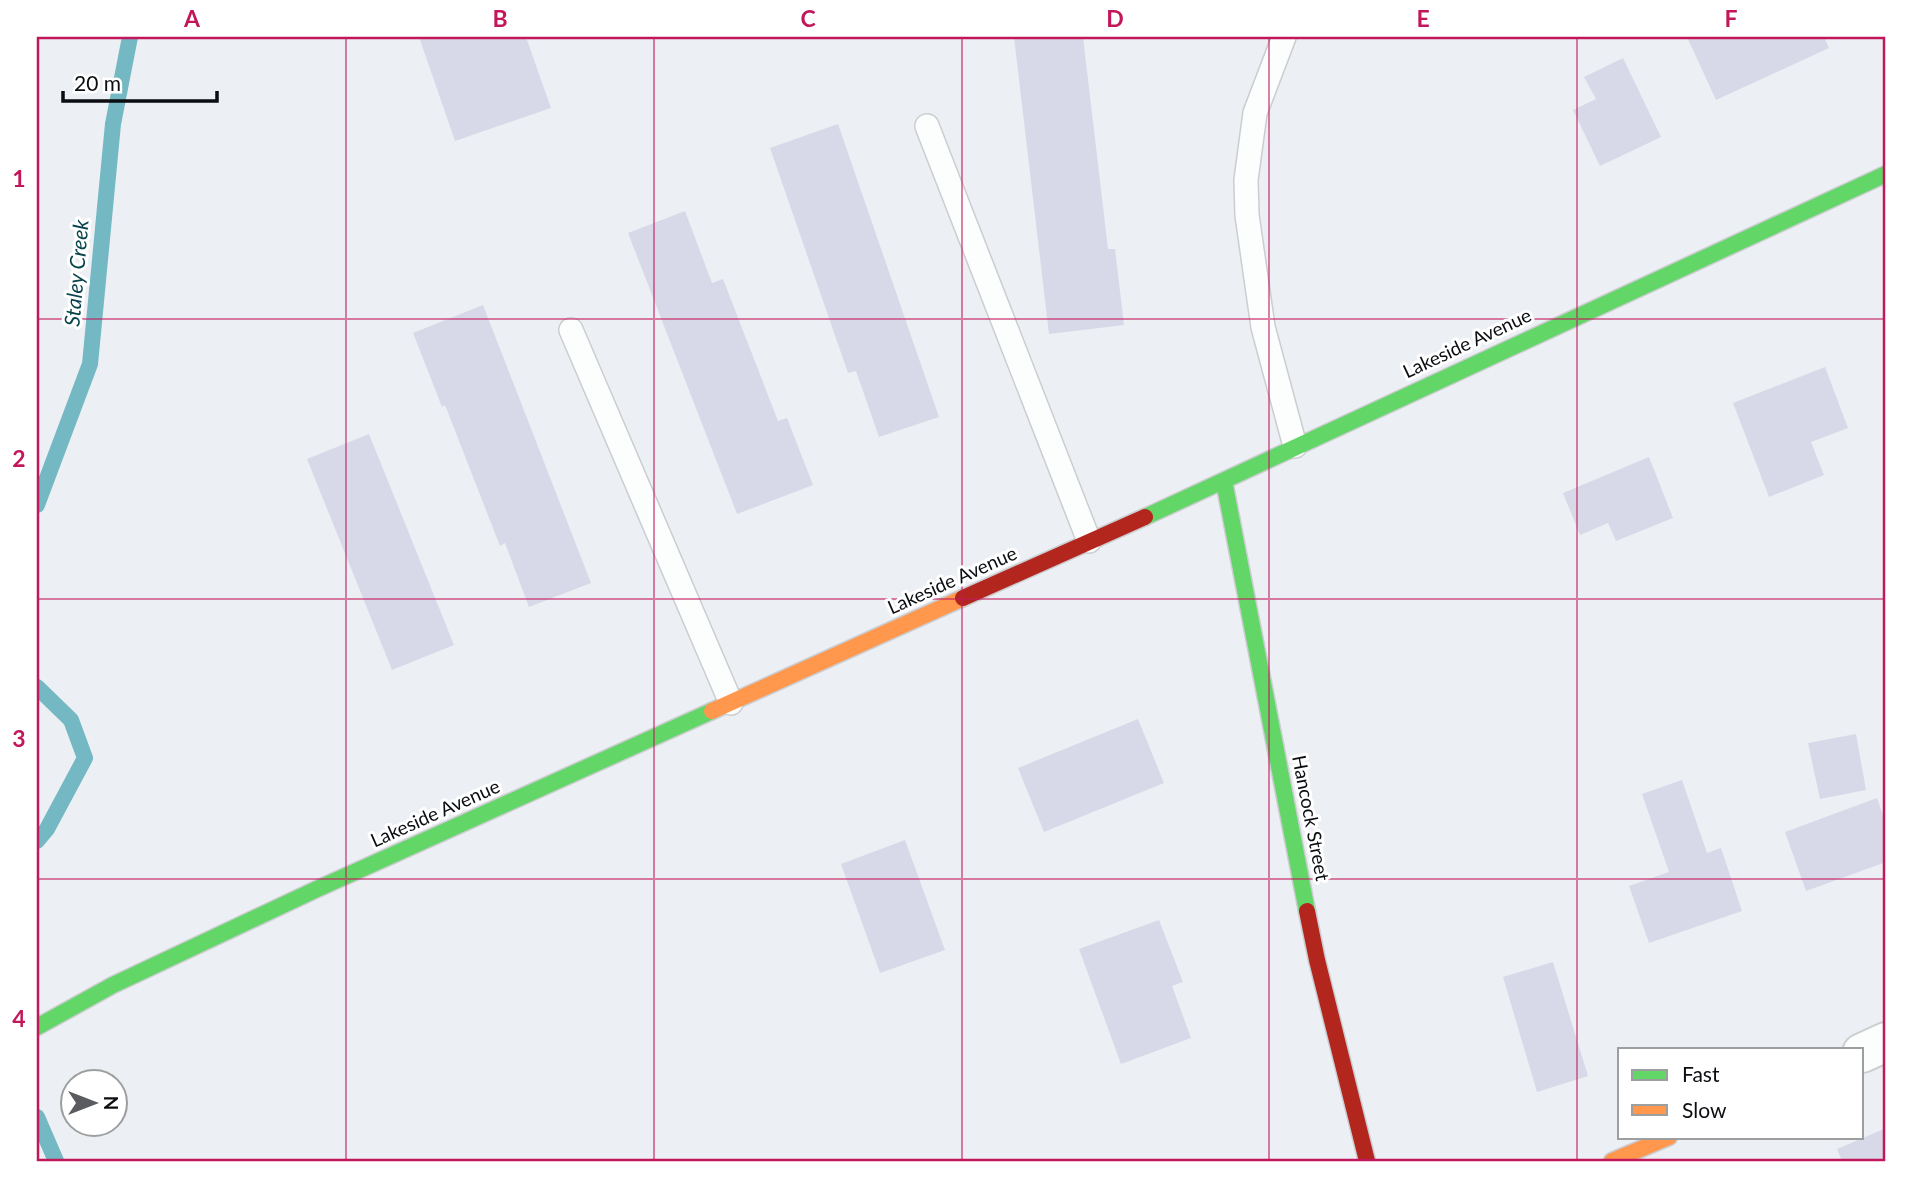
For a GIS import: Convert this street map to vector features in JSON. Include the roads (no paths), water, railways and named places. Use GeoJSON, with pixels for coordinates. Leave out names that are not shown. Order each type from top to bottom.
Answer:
{"type":"FeatureCollection","features":[{"type":"Feature","properties":{"kind":"street","name":"Lakeside Avenue"},"geometry":{"type":"LineString","coordinates":[[37,1027],[113,985],[317,889],[1224,481],[1294,446],[1886,174]]}},
{"type":"Feature","properties":{"kind":"street","name":"Hancock Street"},"geometry":{"type":"LineString","coordinates":[[1224,481],[1317,961],[1367,1161]]}},
{"type":"Feature","properties":{"kind":"street"},"geometry":{"type":"LineString","coordinates":[[1864,1052],[1886,1042]]}},
{"type":"Feature","properties":{"kind":"street"},"geometry":{"type":"LineString","coordinates":[[1612,1161],[1667,1138]]}},
{"type":"Feature","properties":{"kind":"lane"},"geometry":{"type":"LineString","coordinates":[[1284,37],[1255,113],[1246,180],[1246,203],[1263,327],[1294,446]]}},
{"type":"Feature","properties":{"kind":"lane"},"geometry":{"type":"LineString","coordinates":[[927,126],[1089,541]]}},
{"type":"Feature","properties":{"kind":"lane"},"geometry":{"type":"LineString","coordinates":[[571,330],[731,703]]}},
{"type":"Feature","properties":{"kind":"waterway","name":"Staley Creek"},"geometry":{"type":"LineString","coordinates":[[37,505],[90,364],[113,124],[130,37]]}},
{"type":"Feature","properties":{"kind":"waterway","name":"Staley Creek"},"geometry":{"type":"LineString","coordinates":[[37,687],[71,720],[85,758],[47,829],[37,841]]}},
{"type":"Feature","properties":{"kind":"waterway","name":"Staley Creek"},"geometry":{"type":"LineString","coordinates":[[37,1117],[56,1161]]}}]}
